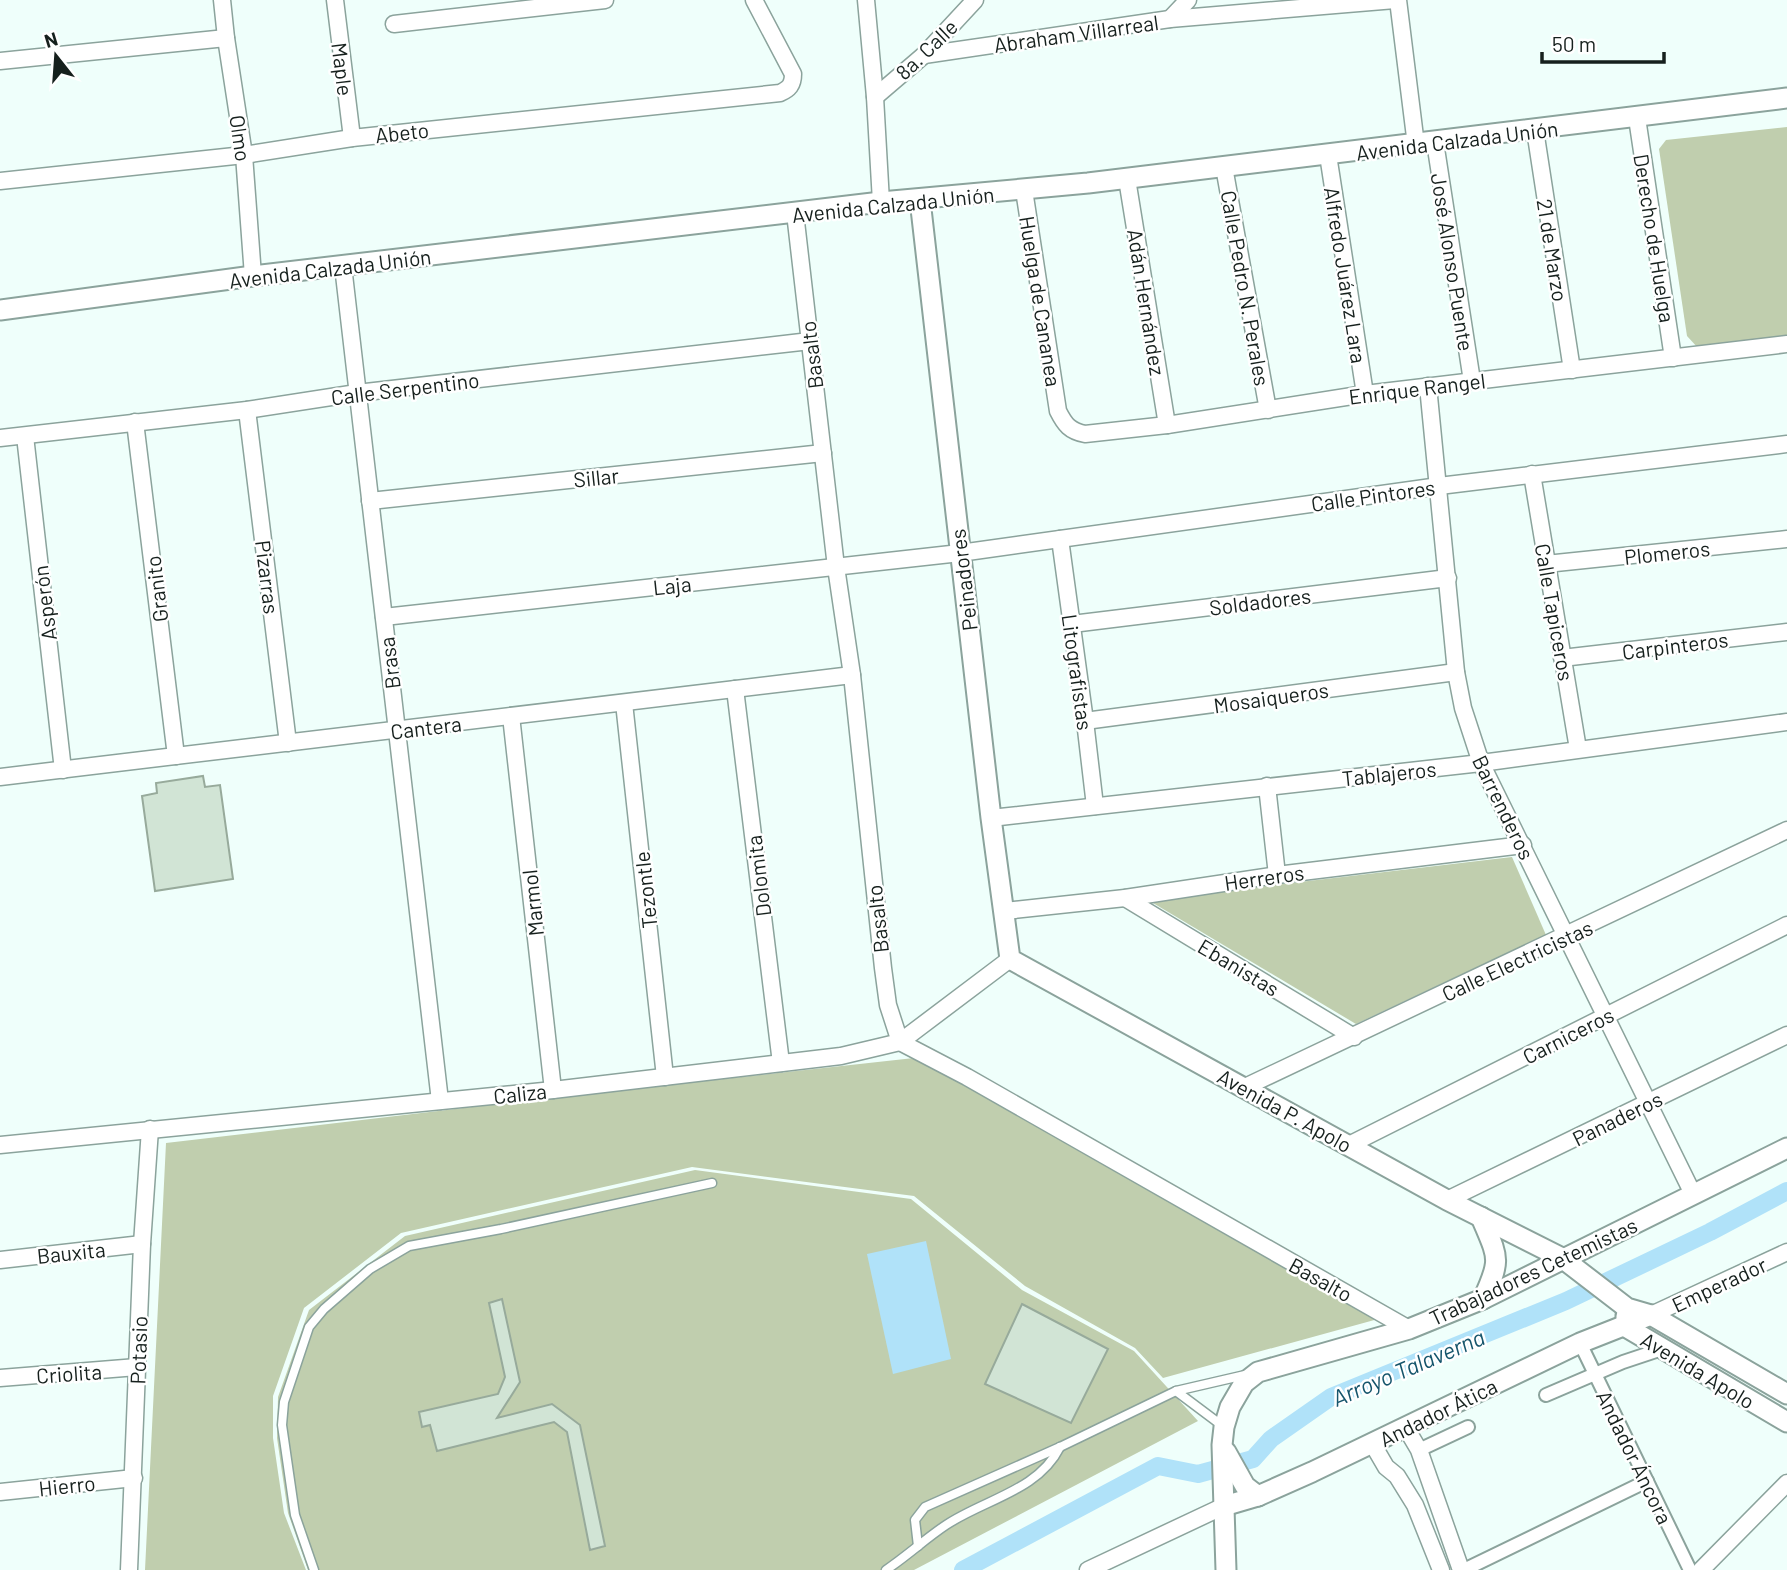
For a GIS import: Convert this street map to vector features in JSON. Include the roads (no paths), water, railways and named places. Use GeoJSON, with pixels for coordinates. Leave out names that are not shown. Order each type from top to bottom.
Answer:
{"type":"FeatureCollection","features":[{"type":"Feature","properties":{"kind":"street","name":"Olmo"},"geometry":{"type":"LineString","coordinates":[[222,0],[244,155],[253,276]]}},
{"type":"Feature","properties":{"kind":"street","name":"Maple"},"geometry":{"type":"LineString","coordinates":[[335,0],[352,138]]}},
{"type":"Feature","properties":{"kind":"street"},"geometry":{"type":"LineString","coordinates":[[394,24],[605,0]]}},
{"type":"Feature","properties":{"kind":"street","name":"Abeto"},"geometry":{"type":"LineString","coordinates":[[0,181],[244,155],[352,138],[779,93],[793,83],[793,74],[754,0]]}},
{"type":"Feature","properties":{"kind":"street"},"geometry":{"type":"LineString","coordinates":[[866,0],[881,202]]}},
{"type":"Feature","properties":{"kind":"street","name":"8a. Calle"},"geometry":{"type":"LineString","coordinates":[[875,97],[924,55],[975,0]]}},
{"type":"Feature","properties":{"kind":"street"},"geometry":{"type":"LineString","coordinates":[[1170,19],[1188,0]]}},
{"type":"Feature","properties":{"kind":"street","name":"Abraham Villarreal"},"geometry":{"type":"LineString","coordinates":[[924,55],[1170,19],[1396,0]]}},
{"type":"Feature","properties":{"kind":"street","name":"José Alonso Puente"},"geometry":{"type":"LineString","coordinates":[[1396,0],[1472,381]]}},
{"type":"Feature","properties":{"kind":"street"},"geometry":{"type":"LineString","coordinates":[[0,61],[226,38]]}},
{"type":"Feature","properties":{"kind":"street","name":"Avenida Calzada Unión"},"geometry":{"type":"LineString","coordinates":[[0,310],[253,276],[881,202],[1024,190],[1425,144],[1787,98]]}},
{"type":"Feature","properties":{"kind":"street","name":"Derecho de Huelga"},"geometry":{"type":"LineString","coordinates":[[1637,118],[1673,358]]}},
{"type":"Feature","properties":{"kind":"street","name":"21 de Marzo"},"geometry":{"type":"LineString","coordinates":[[1535,130],[1572,370]]}},
{"type":"Feature","properties":{"kind":"street","name":"Alfredo Juárez Lara"},"geometry":{"type":"LineString","coordinates":[[1328,155],[1365,394]]}},
{"type":"Feature","properties":{"kind":"street","name":"Calle Pedro N. Perales"},"geometry":{"type":"LineString","coordinates":[[1224,167],[1268,410]]}},
{"type":"Feature","properties":{"kind":"street","name":"Adán Hernández"},"geometry":{"type":"LineString","coordinates":[[1127,178],[1167,425]]}},
{"type":"Feature","properties":{"kind":"street","name":"Huelga de Cananea"},"geometry":{"type":"LineString","coordinates":[[1024,190],[1058,411]]}},
{"type":"Feature","properties":{"kind":"street","name":"Peinadores"},"geometry":{"type":"LineString","coordinates":[[920,200],[991,818],[1010,959]]}},
{"type":"Feature","properties":{"kind":"street","name":"Basalto"},"geometry":{"type":"LineString","coordinates":[[795,213],[836,567],[852,675],[883,968],[888,1006],[900,1042],[967,1077],[1409,1329]]}},
{"type":"Feature","properties":{"kind":"street","name":"Brasa"},"geometry":{"type":"LineString","coordinates":[[343,266],[440,1101]]}},
{"type":"Feature","properties":{"kind":"street","name":"Calle Serpentino"},"geometry":{"type":"LineString","coordinates":[[0,438],[247,410],[357,393],[810,341]]}},
{"type":"Feature","properties":{"kind":"street","name":"Enrique Rangel"},"geometry":{"type":"LineString","coordinates":[[1058,411],[1073,432],[1085,434],[1167,425],[1365,394],[1787,344]]}},
{"type":"Feature","properties":{"kind":"street","name":"Barrenderos"},"geometry":{"type":"LineString","coordinates":[[1428,387],[1456,672],[1463,708],[1481,763],[1693,1194]]}},
{"type":"Feature","properties":{"kind":"street","name":"Pizarras"},"geometry":{"type":"LineString","coordinates":[[247,410],[288,743]]}},
{"type":"Feature","properties":{"kind":"street","name":"Granito"},"geometry":{"type":"LineString","coordinates":[[135,422],[176,756]]}},
{"type":"Feature","properties":{"kind":"street","name":"Asperón"},"geometry":{"type":"LineString","coordinates":[[25,436],[63,770]]}},
{"type":"Feature","properties":{"kind":"street","name":"Calle Pintores"},"geometry":{"type":"LineString","coordinates":[[960,553],[1439,486],[1787,444]]}},
{"type":"Feature","properties":{"kind":"street","name":"Sillar"},"geometry":{"type":"LineString","coordinates":[[370,501],[823,453]]}},
{"type":"Feature","properties":{"kind":"street","name":"Calle Tapiceros"},"geometry":{"type":"LineString","coordinates":[[1532,474],[1578,750]]}},
{"type":"Feature","properties":{"kind":"street","name":"Litografistas"},"geometry":{"type":"LineString","coordinates":[[1060,539],[1094,806]]}},
{"type":"Feature","properties":{"kind":"street","name":"Plomeros"},"geometry":{"type":"LineString","coordinates":[[1546,564],[1787,539]]}},
{"type":"Feature","properties":{"kind":"street","name":"Laja"},"geometry":{"type":"LineString","coordinates":[[384,617],[960,553]]}},
{"type":"Feature","properties":{"kind":"street","name":"Soldadores"},"geometry":{"type":"LineString","coordinates":[[1072,624],[1448,578]]}},
{"type":"Feature","properties":{"kind":"street","name":"Carpinteros"},"geometry":{"type":"LineString","coordinates":[[1562,658],[1787,632]]}},
{"type":"Feature","properties":{"kind":"street","name":"Mosaiqueros"},"geometry":{"type":"LineString","coordinates":[[1085,722],[1456,672]]}},
{"type":"Feature","properties":{"kind":"street","name":"Cantera"},"geometry":{"type":"LineString","coordinates":[[0,777],[852,675]]}},
{"type":"Feature","properties":{"kind":"street","name":"Dolomita"},"geometry":{"type":"LineString","coordinates":[[735,689],[781,1063]]}},
{"type":"Feature","properties":{"kind":"street","name":"Tezontle"},"geometry":{"type":"LineString","coordinates":[[624,702],[665,1077]]}},
{"type":"Feature","properties":{"kind":"street","name":"Marmol"},"geometry":{"type":"LineString","coordinates":[[511,716],[553,1090]]}},
{"type":"Feature","properties":{"kind":"street","name":"Tablajeros"},"geometry":{"type":"LineString","coordinates":[[991,818],[1481,763],[1787,722]]}},
{"type":"Feature","properties":{"kind":"street"},"geometry":{"type":"LineString","coordinates":[[1267,786],[1277,875]]}},
{"type":"Feature","properties":{"kind":"street","name":"Calle Electricistas"},"geometry":{"type":"LineString","coordinates":[[1245,1087],[1787,830]]}},
{"type":"Feature","properties":{"kind":"street","name":"Herreros"},"geometry":{"type":"LineString","coordinates":[[1005,911],[1125,898],[1277,875],[1523,845]]}},
{"type":"Feature","properties":{"kind":"street","name":"Ebanistas"},"geometry":{"type":"LineString","coordinates":[[1125,898],[1354,1037]]}},
{"type":"Feature","properties":{"kind":"street","name":"Carniceros"},"geometry":{"type":"LineString","coordinates":[[1349,1145],[1787,925]]}},
{"type":"Feature","properties":{"kind":"street","name":"Caliza"},"geometry":{"type":"LineString","coordinates":[[0,1145],[553,1090],[841,1056],[900,1042],[1010,959]]}},
{"type":"Feature","properties":{"kind":"street","name":"Avenida P. Apolo"},"geometry":{"type":"LineString","coordinates":[[1010,959],[1447,1200],[1562,1258]]}},
{"type":"Feature","properties":{"kind":"street","name":"Panaderos"},"geometry":{"type":"LineString","coordinates":[[1447,1200],[1787,1035]]}},
{"type":"Feature","properties":{"kind":"street","name":"Potasio"},"geometry":{"type":"LineString","coordinates":[[129,1570],[142,1244],[150,1129]]}},
{"type":"Feature","properties":{"kind":"street","name":"Trabajadores Cetemistas"},"geometry":{"type":"LineString","coordinates":[[1258,1371],[1409,1329],[1483,1299],[1787,1148]]}},
{"type":"Feature","properties":{"kind":"street"},"geometry":{"type":"LineString","coordinates":[[1482,1217],[1496,1253],[1496,1271],[1483,1299]]}},
{"type":"Feature","properties":{"kind":"street","name":"Bauxita"},"geometry":{"type":"LineString","coordinates":[[0,1260],[142,1244]]}},
{"type":"Feature","properties":{"kind":"street","name":"Emperador"},"geometry":{"type":"LineString","coordinates":[[1651,1315],[1787,1252]]}},
{"type":"Feature","properties":{"kind":"street","name":"Avenida Apolo"},"geometry":{"type":"LineString","coordinates":[[1562,1258],[1662,1349],[1787,1422]]}},
{"type":"Feature","properties":{"kind":"street","name":"Andador Ática"},"geometry":{"type":"LineString","coordinates":[[1224,1500],[1406,1428],[1580,1343],[1624,1312],[1651,1315]]}},
{"type":"Feature","properties":{"kind":"street","name":"Avenida Apolo"},"geometry":{"type":"LineString","coordinates":[[1651,1315],[1784,1389]]}},
{"type":"Feature","properties":{"kind":"street","name":"Andador Áncora"},"geometry":{"type":"LineString","coordinates":[[1580,1343],[1690,1570]]}},
{"type":"Feature","properties":{"kind":"street"},"geometry":{"type":"LineString","coordinates":[[1546,1395],[1623,1362],[1662,1349]]}},
{"type":"Feature","properties":{"kind":"street","name":"Criolita"},"geometry":{"type":"LineString","coordinates":[[0,1378],[137,1367]]}},
{"type":"Feature","properties":{"kind":"street"},"geometry":{"type":"LineString","coordinates":[[1226,1570],[1223,1434],[1237,1393],[1258,1371]]}},
{"type":"Feature","properties":{"kind":"street"},"geometry":{"type":"LineString","coordinates":[[1753,1403],[1784,1389]]}},
{"type":"Feature","properties":{"kind":"street"},"geometry":{"type":"LineString","coordinates":[[1419,1450],[1468,1427]]}},
{"type":"Feature","properties":{"kind":"street"},"geometry":{"type":"LineString","coordinates":[[1406,1428],[1419,1450],[1462,1570],[1647,1481]]}},
{"type":"Feature","properties":{"kind":"street"},"geometry":{"type":"LineString","coordinates":[[1223,1434],[1252,1491]]}},
{"type":"Feature","properties":{"kind":"street"},"geometry":{"type":"LineString","coordinates":[[1372,1443],[1386,1467],[1397,1476],[1415,1505],[1441,1570]]}},
{"type":"Feature","properties":{"kind":"street","name":"Hierro"},"geometry":{"type":"LineString","coordinates":[[0,1492],[134,1478]]}},
{"type":"Feature","properties":{"kind":"street"},"geometry":{"type":"LineString","coordinates":[[1701,1570],[1787,1483]]}},
{"type":"Feature","properties":{"kind":"street"},"geometry":{"type":"LineString","coordinates":[[1088,1570],[1224,1500]]}},
{"type":"Feature","properties":{"kind":"lane"},"geometry":{"type":"LineString","coordinates":[[314,1570],[295,1515],[282,1425],[284,1402],[309,1327],[324,1309],[370,1269],[408,1246],[501,1229],[712,1183]]}},
{"type":"Feature","properties":{"kind":"lane"},"geometry":{"type":"LineString","coordinates":[[918,1546],[915,1520],[925,1507],[1060,1447],[1176,1391],[1258,1371]]}},
{"type":"Feature","properties":{"kind":"lane"},"geometry":{"type":"LineString","coordinates":[[1176,1391],[1223,1434]]}},
{"type":"Feature","properties":{"kind":"lane"},"geometry":{"type":"LineString","coordinates":[[886,1570],[948,1524],[1014,1491],[1041,1473],[1052,1462],[1060,1447]]}},
{"type":"Feature","properties":{"kind":"water"},"geometry":{"type":"Polygon","coordinates":[[[926,1241],[951,1359],[893,1374],[867,1254],[926,1241]]]}},
{"type":"Feature","properties":{"kind":"waterway","name":"Arroyo Talaverna"},"geometry":{"type":"LineString","coordinates":[[963,1570],[1158,1466],[1198,1474],[1253,1459],[1271,1439],[1331,1397],[1566,1301],[1710,1232],[1787,1191]]}}]}
